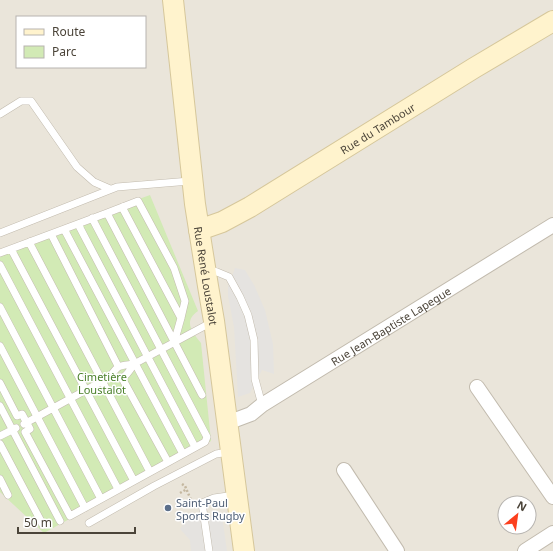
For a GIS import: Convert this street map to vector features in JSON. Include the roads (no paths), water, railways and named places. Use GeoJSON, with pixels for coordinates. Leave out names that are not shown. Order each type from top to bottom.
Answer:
{"type":"FeatureCollection","features":[{"type":"Feature","properties":{"kind":"street","name":"Rue René Loustalot"},"geometry":{"type":"LineString","coordinates":[[173,0],[199,230],[214,321],[244,551]]}},
{"type":"Feature","properties":{"kind":"street","name":"Rue du Tambour"},"geometry":{"type":"LineString","coordinates":[[199,230],[222,222],[250,208],[474,68],[553,21]]}},
{"type":"Feature","properties":{"kind":"street","name":"Rue Jean-Baptiste Lapegue"},"geometry":{"type":"LineString","coordinates":[[227,423],[251,414],[262,405],[552,227]]}},
{"type":"Feature","properties":{"kind":"street"},"geometry":{"type":"LineString","coordinates":[[476,387],[553,497]]}},
{"type":"Feature","properties":{"kind":"street"},"geometry":{"type":"LineString","coordinates":[[344,470],[396,551]]}},
{"type":"Feature","properties":{"kind":"street"},"geometry":{"type":"LineString","coordinates":[[525,551],[553,532]]}},
{"type":"Feature","properties":{"kind":"lane"},"geometry":{"type":"LineString","coordinates":[[0,114],[20,101],[31,101],[77,167],[94,182],[110,189]]}},
{"type":"Feature","properties":{"kind":"lane"},"geometry":{"type":"LineString","coordinates":[[0,233],[117,186],[193,180]]}},
{"type":"Feature","properties":{"kind":"lane"},"geometry":{"type":"LineString","coordinates":[[0,253],[138,201],[174,268],[185,301],[174,343]]}},
{"type":"Feature","properties":{"kind":"lane"},"geometry":{"type":"LineString","coordinates":[[122,207],[181,318]]}},
{"type":"Feature","properties":{"kind":"lane"},"geometry":{"type":"LineString","coordinates":[[107,213],[202,395]]}},
{"type":"Feature","properties":{"kind":"lane"},"geometry":{"type":"LineString","coordinates":[[0,383],[17,416],[22,414],[25,423],[30,429],[25,432],[70,516],[205,442],[207,437],[92,218]]}},
{"type":"Feature","properties":{"kind":"lane"},"geometry":{"type":"LineString","coordinates":[[78,224],[195,447]]}},
{"type":"Feature","properties":{"kind":"lane"},"geometry":{"type":"LineString","coordinates":[[64,229],[183,454]]}},
{"type":"Feature","properties":{"kind":"lane"},"geometry":{"type":"LineString","coordinates":[[51,234],[118,366]]}},
{"type":"Feature","properties":{"kind":"lane"},"geometry":{"type":"LineString","coordinates":[[29,242],[150,472]]}},
{"type":"Feature","properties":{"kind":"lane"},"geometry":{"type":"LineString","coordinates":[[11,249],[134,481]]}},
{"type":"Feature","properties":{"kind":"lane"},"geometry":{"type":"LineString","coordinates":[[0,265],[118,489]]}},
{"type":"Feature","properties":{"kind":"lane"},"geometry":{"type":"LineString","coordinates":[[205,269],[217,272],[229,278],[240,297],[248,316],[254,340],[255,379],[262,405]]}},
{"type":"Feature","properties":{"kind":"lane"},"geometry":{"type":"LineString","coordinates":[[0,307],[101,499]]}},
{"type":"Feature","properties":{"kind":"lane"},"geometry":{"type":"LineString","coordinates":[[25,423],[109,378],[118,366],[135,364],[214,321]]}},
{"type":"Feature","properties":{"kind":"lane"},"geometry":{"type":"LineString","coordinates":[[0,346],[85,508]]}},
{"type":"Feature","properties":{"kind":"lane"},"geometry":{"type":"LineString","coordinates":[[109,378],[122,378],[127,376],[135,364]]}},
{"type":"Feature","properties":{"kind":"lane"},"geometry":{"type":"LineString","coordinates":[[122,378],[168,462]]}},
{"type":"Feature","properties":{"kind":"lane"},"geometry":{"type":"LineString","coordinates":[[0,406],[14,429],[60,521]]}},
{"type":"Feature","properties":{"kind":"lane"},"geometry":{"type":"LineString","coordinates":[[0,436],[14,429]]}},
{"type":"Feature","properties":{"kind":"lane"},"geometry":{"type":"LineString","coordinates":[[0,444],[43,525]]}},
{"type":"Feature","properties":{"kind":"lane"},"geometry":{"type":"LineString","coordinates":[[89,523],[154,486],[216,454],[231,452]]}},
{"type":"Feature","properties":{"kind":"lane"},"geometry":{"type":"LineString","coordinates":[[0,479],[8,495]]}},
{"type":"Feature","properties":{"kind":"lane"},"geometry":{"type":"LineString","coordinates":[[209,551],[202,503],[214,498],[237,495]]}},
{"type":"Feature","properties":{"kind":"place","name":"Saint-Paul Sports Rugby"},"geometry":{"type":"Point","coordinates":[168,508]}},
{"type":"Feature","properties":{"kind":"park label","name":"Cimetière Loustalot"},"geometry":{"type":"Point","coordinates":[102,382]}}]}
